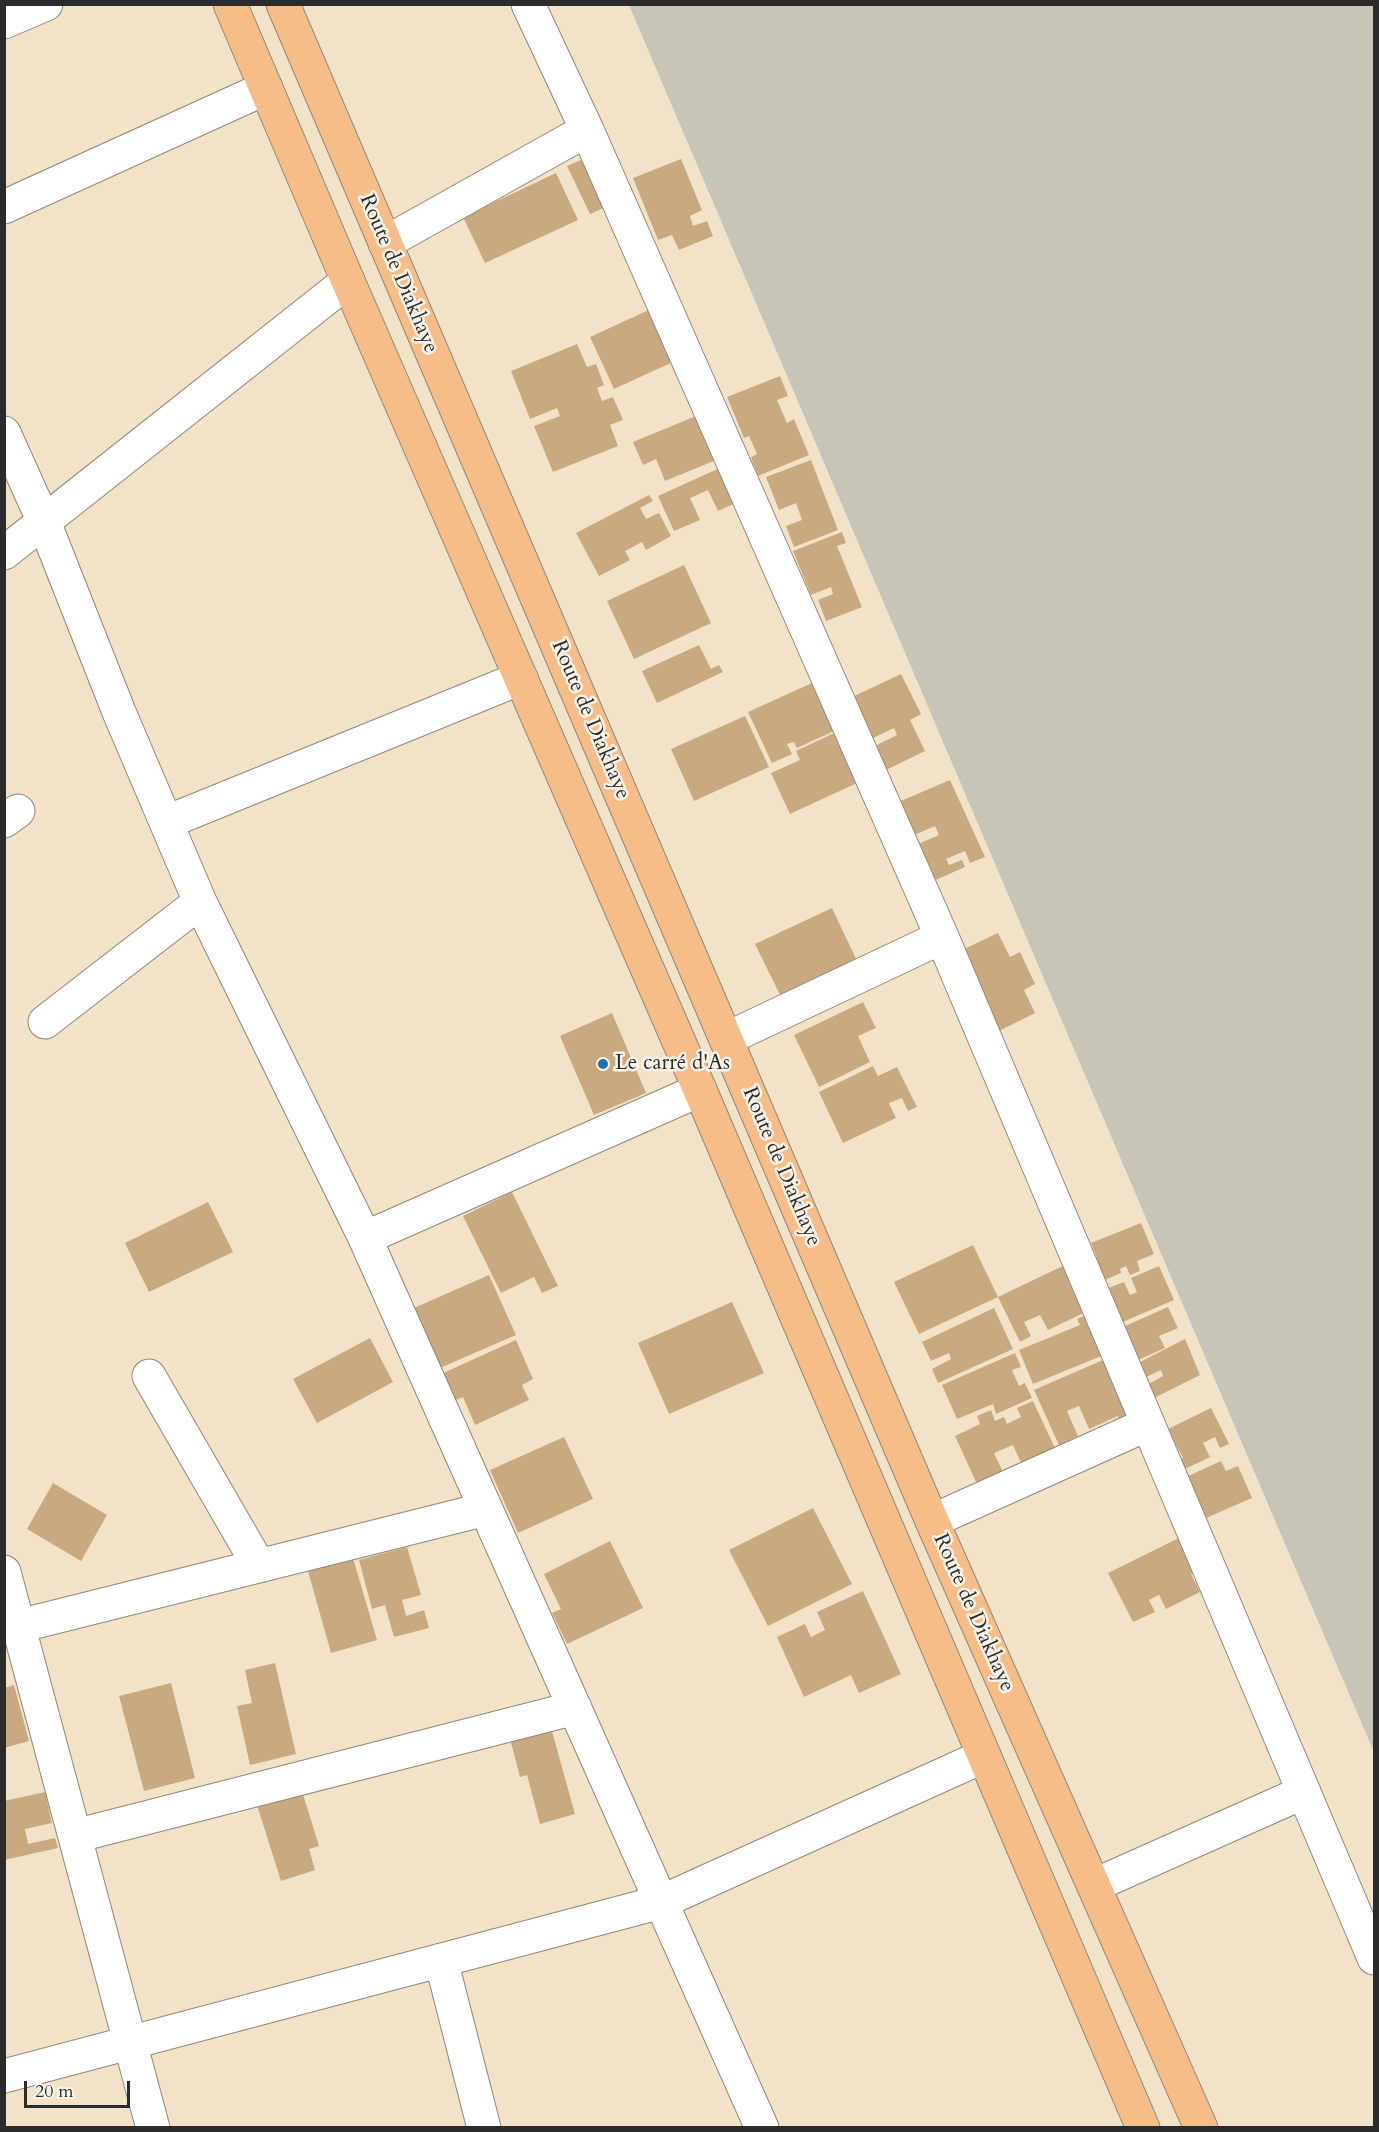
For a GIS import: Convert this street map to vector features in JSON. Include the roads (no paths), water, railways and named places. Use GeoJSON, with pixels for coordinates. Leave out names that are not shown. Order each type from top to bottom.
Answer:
{"type":"FeatureCollection","features":[{"type":"Feature","properties":{"kind":"main road"},"geometry":{"type":"LineString","coordinates":[[231,4],[348,281],[700,1090],[1143,2127]]}},
{"type":"Feature","properties":{"kind":"main road","name":"Route de Diakhaye"},"geometry":{"type":"LineString","coordinates":[[283,4],[932,1521],[1202,2127]]}},
{"type":"Feature","properties":{"kind":"street"},"geometry":{"type":"LineString","coordinates":[[4,22],[46,4]]}},
{"type":"Feature","properties":{"kind":"street"},"geometry":{"type":"LineString","coordinates":[[528,4],[587,130],[942,937],[1374,1958]]}},
{"type":"Feature","properties":{"kind":"street"},"geometry":{"type":"LineString","coordinates":[[4,207],[266,88]]}},
{"type":"Feature","properties":{"kind":"street"},"geometry":{"type":"LineString","coordinates":[[385,243],[587,130]]}},
{"type":"Feature","properties":{"kind":"street"},"geometry":{"type":"LineString","coordinates":[[4,553],[348,281]]}},
{"type":"Feature","properties":{"kind":"street"},"geometry":{"type":"LineString","coordinates":[[4,433],[44,522],[119,712],[200,902],[365,1238],[762,2127]]}},
{"type":"Feature","properties":{"kind":"street"},"geometry":{"type":"LineString","coordinates":[[167,822],[521,678]]}},
{"type":"Feature","properties":{"kind":"street"},"geometry":{"type":"LineString","coordinates":[[45,1022],[200,902]]}},
{"type":"Feature","properties":{"kind":"street"},"geometry":{"type":"LineString","coordinates":[[726,1039],[942,937]]}},
{"type":"Feature","properties":{"kind":"street"},"geometry":{"type":"LineString","coordinates":[[365,1238],[700,1090]]}},
{"type":"Feature","properties":{"kind":"street"},"geometry":{"type":"LineString","coordinates":[[148,1376],[259,1566]]}},
{"type":"Feature","properties":{"kind":"street"},"geometry":{"type":"LineString","coordinates":[[932,1521],[1148,1424]]}},
{"type":"Feature","properties":{"kind":"street"},"geometry":{"type":"LineString","coordinates":[[19,1626],[486,1509]]}},
{"type":"Feature","properties":{"kind":"street"},"geometry":{"type":"LineString","coordinates":[[4,1572],[153,2127]]}},
{"type":"Feature","properties":{"kind":"street"},"geometry":{"type":"LineString","coordinates":[[75,1836],[575,1708]]}},
{"type":"Feature","properties":{"kind":"street"},"geometry":{"type":"LineString","coordinates":[[4,2076],[661,1902],[984,1756]]}},
{"type":"Feature","properties":{"kind":"street"},"geometry":{"type":"LineString","coordinates":[[1095,1885],[1304,1792]]}},
{"type":"Feature","properties":{"kind":"street"},"geometry":{"type":"LineString","coordinates":[[441,1960],[484,2127]]}},
{"type":"Feature","properties":{"kind":"place","name":"Le carré d'As"},"geometry":{"type":"Point","coordinates":[603,1064]}}]}
